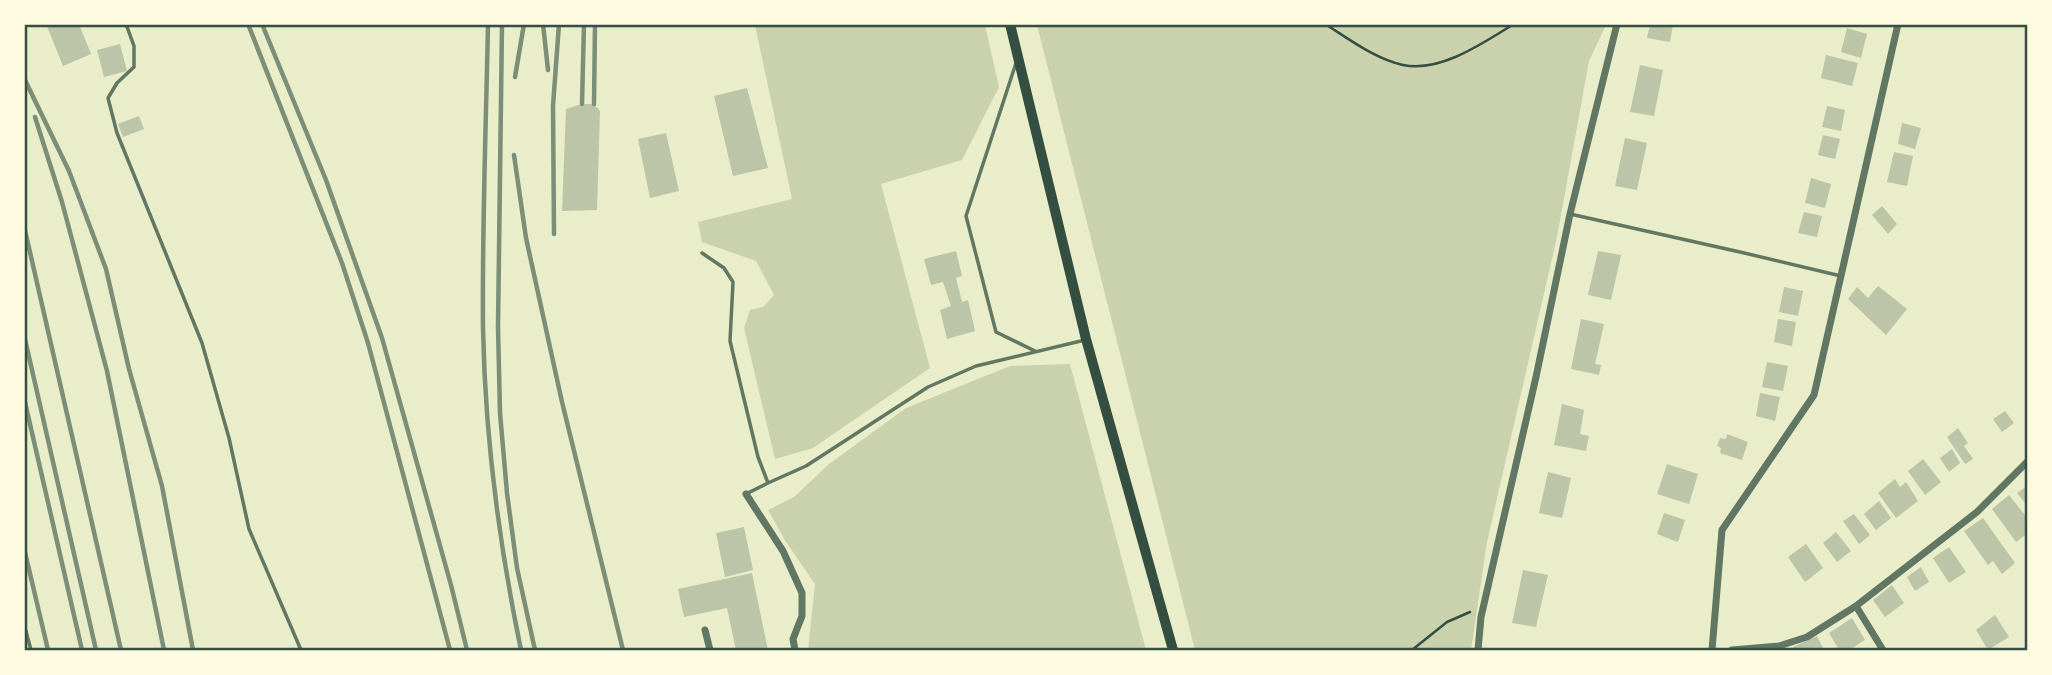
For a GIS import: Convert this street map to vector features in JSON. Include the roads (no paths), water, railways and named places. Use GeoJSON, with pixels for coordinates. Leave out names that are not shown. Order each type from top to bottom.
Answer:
{"type":"FeatureCollection","features":[{"type":"Feature","properties":{"kind":"main road"},"geometry":{"type":"LineString","coordinates":[[1010,24],[1087,339],[1173,650]]}},
{"type":"Feature","properties":{"kind":"street"},"geometry":{"type":"LineString","coordinates":[[1478,650],[1483,607],[1570,215],[1617,24]]}},
{"type":"Feature","properties":{"kind":"street"},"geometry":{"type":"LineString","coordinates":[[1712,650],[1722,530],[1814,395],[1898,24]]}},
{"type":"Feature","properties":{"kind":"street"},"geometry":{"type":"LineString","coordinates":[[1732,650],[1779,646],[1807,637],[1856,606],[1977,512],[2028,461]]}},
{"type":"Feature","properties":{"kind":"street"},"geometry":{"type":"LineString","coordinates":[[746,494],[783,551],[802,593],[802,616],[793,639],[795,650]]}},
{"type":"Feature","properties":{"kind":"street"},"geometry":{"type":"LineString","coordinates":[[1856,606],[1883,650]]}},
{"type":"Feature","properties":{"kind":"street"},"geometry":{"type":"LineString","coordinates":[[705,630],[710,650]]}},
{"type":"Feature","properties":{"kind":"lane"},"geometry":{"type":"LineString","coordinates":[[126,24],[134,47],[134,66],[117,83],[108,98],[117,133],[202,342],[229,438],[248,529],[301,650]]}},
{"type":"Feature","properties":{"kind":"lane"},"geometry":{"type":"LineString","coordinates":[[1018,56],[966,216],[996,332],[1037,352]]}},
{"type":"Feature","properties":{"kind":"lane"},"geometry":{"type":"LineString","coordinates":[[1570,215],[1841,276]]}},
{"type":"Feature","properties":{"kind":"lane"},"geometry":{"type":"LineString","coordinates":[[702,253],[724,268],[733,282],[730,341],[758,457],[768,483]]}},
{"type":"Feature","properties":{"kind":"lane"},"geometry":{"type":"LineString","coordinates":[[746,494],[806,466],[928,387],[976,366],[1087,339]]}},
{"type":"Feature","properties":{"kind":"lane"},"geometry":{"type":"LineString","coordinates":[[24,624],[31,650]]}},
{"type":"Feature","properties":{"kind":"railway"},"geometry":{"type":"LineString","coordinates":[[248,24],[342,263],[368,343],[450,650]]}},
{"type":"Feature","properties":{"kind":"railway"},"geometry":{"type":"LineString","coordinates":[[262,24],[326,180],[382,338],[467,650]]}},
{"type":"Feature","properties":{"kind":"railway"},"geometry":{"type":"LineString","coordinates":[[488,24],[483,252],[484,369],[495,490],[521,650]]}},
{"type":"Feature","properties":{"kind":"railway"},"geometry":{"type":"LineString","coordinates":[[502,24],[498,327],[500,413],[517,568],[535,650]]}},
{"type":"Feature","properties":{"kind":"railway"},"geometry":{"type":"LineString","coordinates":[[515,77],[524,24]]}},
{"type":"Feature","properties":{"kind":"railway"},"geometry":{"type":"LineString","coordinates":[[543,24],[548,70]]}},
{"type":"Feature","properties":{"kind":"railway"},"geometry":{"type":"LineString","coordinates":[[554,234],[553,106],[559,24]]}},
{"type":"Feature","properties":{"kind":"railway"},"geometry":{"type":"LineString","coordinates":[[582,104],[584,24]]}},
{"type":"Feature","properties":{"kind":"railway"},"geometry":{"type":"LineString","coordinates":[[594,104],[595,24]]}},
{"type":"Feature","properties":{"kind":"railway"},"geometry":{"type":"LineString","coordinates":[[24,78],[69,171],[106,269],[129,369],[162,486],[193,650]]}},
{"type":"Feature","properties":{"kind":"railway"},"geometry":{"type":"LineString","coordinates":[[35,117],[62,202],[107,371],[164,650]]}},
{"type":"Feature","properties":{"kind":"railway"},"geometry":{"type":"LineString","coordinates":[[514,155],[526,238],[562,402],[623,650]]}},
{"type":"Feature","properties":{"kind":"railway"},"geometry":{"type":"LineString","coordinates":[[24,226],[121,650]]}},
{"type":"Feature","properties":{"kind":"railway"},"geometry":{"type":"LineString","coordinates":[[24,335],[96,650]]}},
{"type":"Feature","properties":{"kind":"railway"},"geometry":{"type":"LineString","coordinates":[[24,398],[82,650]]}},
{"type":"Feature","properties":{"kind":"railway"},"geometry":{"type":"LineString","coordinates":[[24,548],[48,650]]}}]}
